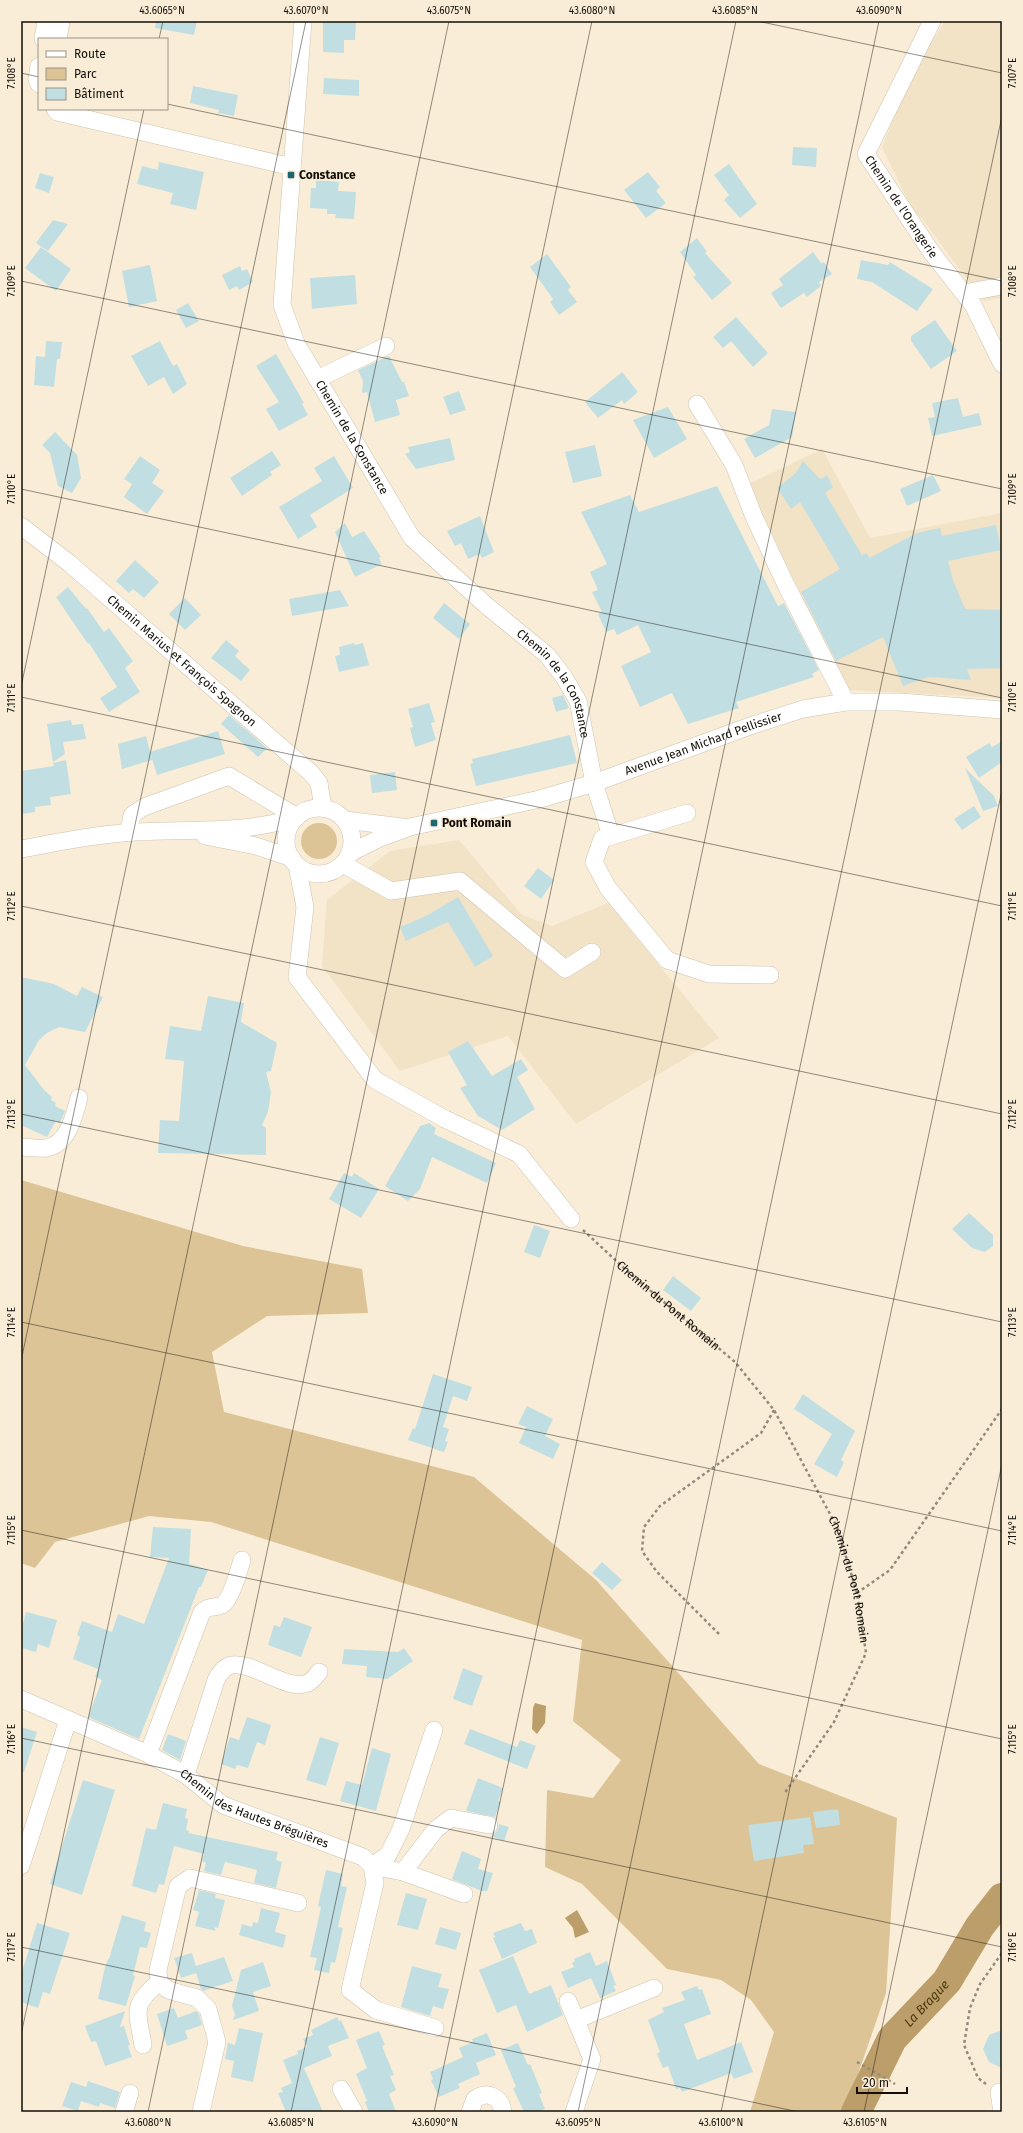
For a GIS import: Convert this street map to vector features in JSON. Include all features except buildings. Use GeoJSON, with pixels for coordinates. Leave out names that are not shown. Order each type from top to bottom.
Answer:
{"type":"FeatureCollection","features":[{"type":"Feature","properties":{"kind":"street"},"geometry":{"type":"LineString","coordinates":[[43,38],[46,21]]}},
{"type":"Feature","properties":{"kind":"street"},"geometry":{"type":"LineString","coordinates":[[58,38],[61,21]]}},
{"type":"Feature","properties":{"kind":"street","name":"Chemin de la Constance"},"geometry":{"type":"LineString","coordinates":[[303,21],[282,304],[296,343],[412,538],[487,606],[547,655],[564,677],[578,701],[594,783],[611,836]]}},
{"type":"Feature","properties":{"kind":"street","name":"Chemin de l'Orangerie"},"geometry":{"type":"LineString","coordinates":[[932,21],[866,154],[932,253],[973,305],[1000,357]]}},
{"type":"Feature","properties":{"kind":"street"},"geometry":{"type":"LineString","coordinates":[[56,110],[57,112],[292,167]]}},
{"type":"Feature","properties":{"kind":"street"},"geometry":{"type":"LineString","coordinates":[[964,293],[1002,286]]}},
{"type":"Feature","properties":{"kind":"street"},"geometry":{"type":"LineString","coordinates":[[317,379],[386,346]]}},
{"type":"Feature","properties":{"kind":"street"},"geometry":{"type":"LineString","coordinates":[[697,404],[734,465],[754,517],[786,585],[846,702]]}},
{"type":"Feature","properties":{"kind":"street","name":"Chemin Marius et François Spagnon"},"geometry":{"type":"LineString","coordinates":[[21,526],[69,563],[310,773],[319,783],[323,808]]}},
{"type":"Feature","properties":{"kind":"street","name":"Avenue Jean Michard Pellissier"},"geometry":{"type":"LineString","coordinates":[[346,858],[380,838],[410,827],[540,800],[594,783],[753,725],[803,709],[846,702],[900,702],[1002,710]]}},
{"type":"Feature","properties":{"kind":"street"},"geometry":{"type":"LineString","coordinates":[[129,833],[132,815],[144,807],[229,776],[297,817]]}},
{"type":"Feature","properties":{"kind":"street"},"geometry":{"type":"LineString","coordinates":[[21,849],[80,838],[129,833],[260,827],[297,817],[305,812],[323,808],[339,814],[345,820],[352,836],[346,858],[336,869],[320,874],[312,873],[294,862],[256,846],[180,831]]}},
{"type":"Feature","properties":{"kind":"street"},"geometry":{"type":"LineString","coordinates":[[687,813],[602,839],[594,862],[608,888],[667,960],[709,974],[770,975]]}},
{"type":"Feature","properties":{"kind":"street"},"geometry":{"type":"LineString","coordinates":[[297,817],[288,833],[288,850],[294,862],[305,906]]}},
{"type":"Feature","properties":{"kind":"street","name":"Avenue Jean Michard Pellissier"},"geometry":{"type":"LineString","coordinates":[[345,820],[410,827]]}},
{"type":"Feature","properties":{"kind":"street"},"geometry":{"type":"LineString","coordinates":[[346,858],[391,891],[460,881],[565,969],[592,952]]}},
{"type":"Feature","properties":{"kind":"street"},"geometry":{"type":"LineString","coordinates":[[320,874],[305,906],[297,977],[374,1080],[445,1119],[520,1154],[571,1219]]}},
{"type":"Feature","properties":{"kind":"street"},"geometry":{"type":"LineString","coordinates":[[21,1147],[47,1148],[62,1141],[71,1125],[79,1098]]}},
{"type":"Feature","properties":{"kind":"street"},"geometry":{"type":"LineString","coordinates":[[148,1754],[202,1612],[208,1606],[221,1605],[228,1599],[242,1560]]}},
{"type":"Feature","properties":{"kind":"street"},"geometry":{"type":"LineString","coordinates":[[186,1775],[216,1680],[222,1670],[231,1665],[242,1666],[297,1685],[308,1683],[319,1672]]}},
{"type":"Feature","properties":{"kind":"street","name":"Chemin des Hautes Bréguières"},"geometry":{"type":"LineString","coordinates":[[21,1699],[148,1754],[186,1775],[223,1805],[363,1857],[372,1866]]}},
{"type":"Feature","properties":{"kind":"street"},"geometry":{"type":"LineString","coordinates":[[21,1866],[68,1720]]}},
{"type":"Feature","properties":{"kind":"street"},"geometry":{"type":"LineString","coordinates":[[372,1866],[388,1855],[401,1829],[434,1730]]}},
{"type":"Feature","properties":{"kind":"street"},"geometry":{"type":"LineString","coordinates":[[403,1872],[436,1830],[451,1818],[489,1825]]}},
{"type":"Feature","properties":{"kind":"street"},"geometry":{"type":"LineString","coordinates":[[372,1866],[403,1872],[464,1894]]}},
{"type":"Feature","properties":{"kind":"street"},"geometry":{"type":"LineString","coordinates":[[372,1866],[375,1883],[350,1990],[376,2010],[435,2028]]}},
{"type":"Feature","properties":{"kind":"street"},"geometry":{"type":"LineString","coordinates":[[201,2112],[217,2042],[208,2009],[198,1998],[168,1990],[159,1982],[158,1970],[178,1886],[190,1878],[298,1903]]}},
{"type":"Feature","properties":{"kind":"street"},"geometry":{"type":"LineString","coordinates":[[143,2045],[136,2009],[143,1996],[159,1982]]}},
{"type":"Feature","properties":{"kind":"street"},"geometry":{"type":"LineString","coordinates":[[576,2020],[654,1988]]}},
{"type":"Feature","properties":{"kind":"street"},"geometry":{"type":"LineString","coordinates":[[568,2001],[592,2059],[574,2112]]}},
{"type":"Feature","properties":{"kind":"street"},"geometry":{"type":"LineString","coordinates":[[341,2089],[354,2112]]}},
{"type":"Feature","properties":{"kind":"street"},"geometry":{"type":"LineString","coordinates":[[999,2092],[1002,2112]]}},
{"type":"Feature","properties":{"kind":"street"},"geometry":{"type":"LineString","coordinates":[[124,2112],[130,2093]]}},
{"type":"Feature","properties":{"kind":"street"},"geometry":{"type":"LineString","coordinates":[[470,2112],[475,2099],[485,2095],[491,2095],[500,2101],[503,2112]]}},
{"type":"Feature","properties":{"kind":"path","name":"Chemin du Pont Romain"},"geometry":{"type":"LineString","coordinates":[[571,1219],[626,1270],[735,1362],[774,1410],[837,1527],[857,1593],[866,1653],[834,1722],[784,1794]]}},
{"type":"Feature","properties":{"kind":"path"},"geometry":{"type":"LineString","coordinates":[[857,1593],[890,1570],[1002,1409]]}},
{"type":"Feature","properties":{"kind":"path"},"geometry":{"type":"LineString","coordinates":[[719,1634],[657,1572],[642,1551],[644,1527],[660,1506],[761,1433],[774,1410]]}},
{"type":"Feature","properties":{"kind":"path"},"geometry":{"type":"LineString","coordinates":[[999,2092],[978,2078],[964,2045],[970,2008],[980,1984],[1002,1953]]}},
{"type":"Feature","properties":{"kind":"path"},"geometry":{"type":"LineString","coordinates":[[857,2062],[895,2084]]}},
{"type":"Feature","properties":{"kind":"shaded area"},"geometry":{"type":"Polygon","coordinates":[[[945,21],[1002,21],[1002,298],[983,301],[923,220],[911,207],[882,147],[912,74],[945,21]]]}},
{"type":"Feature","properties":{"kind":"shaded area"},"geometry":{"type":"Polygon","coordinates":[[[822,449],[870,538],[1002,513],[1002,698],[845,690],[749,484],[822,449]]]}},
{"type":"Feature","properties":{"kind":"shaded area"},"geometry":{"type":"Polygon","coordinates":[[[459,840],[522,915],[552,926],[608,903],[719,1038],[576,1124],[508,1036],[400,1071],[322,966],[327,900],[390,851],[459,840]]]}},
{"type":"Feature","properties":{"kind":"shaded area"},"geometry":{"type":"Polygon","coordinates":[[[535,1703],[546,1706],[545,1723],[537,1734],[532,1729],[533,1708],[535,1703]]]}},
{"type":"Feature","properties":{"kind":"shaded area"},"geometry":{"type":"Polygon","coordinates":[[[577,1910],[589,1932],[575,1938],[573,1928],[565,1918],[577,1910]]]}},
{"type":"Feature","properties":{"kind":"shaded area"},"geometry":{"type":"Polygon","coordinates":[[[864,2073],[879,2082],[866,2112],[848,2112],[864,2073]]]}},
{"type":"Feature","properties":{"kind":"green space"},"geometry":{"type":"Polygon","coordinates":[[[323,823],[332,828],[336,834],[336,848],[332,854],[323,859],[315,859],[306,854],[302,848],[301,837],[306,828],[312,824],[323,823]]]}},
{"type":"Feature","properties":{"kind":"green space"},"geometry":{"type":"Polygon","coordinates":[[[21,1180],[243,1246],[362,1269],[368,1313],[267,1316],[212,1352],[224,1412],[474,1477],[596,1580],[759,1764],[897,1818],[886,1993],[845,2112],[750,2112],[774,2032],[751,2000],[721,1980],[667,1969],[582,1884],[545,1867],[547,1790],[593,1798],[621,1760],[573,1721],[582,1640],[211,1522],[149,1516],[55,1542],[35,1568],[21,1563],[21,1180]]]}},
{"type":"Feature","properties":{"kind":"waterway","name":"La Brague"},"geometry":{"type":"LineString","coordinates":[[856,2112],[892,2039],[947,1981],[980,1926],[1002,1898]]}},
{"type":"Feature","properties":{"kind":"place","name":"Constance"},"geometry":{"type":"Point","coordinates":[291,175]}},
{"type":"Feature","properties":{"kind":"place","name":"Pont Romain"},"geometry":{"type":"Point","coordinates":[434,823]}}]}
